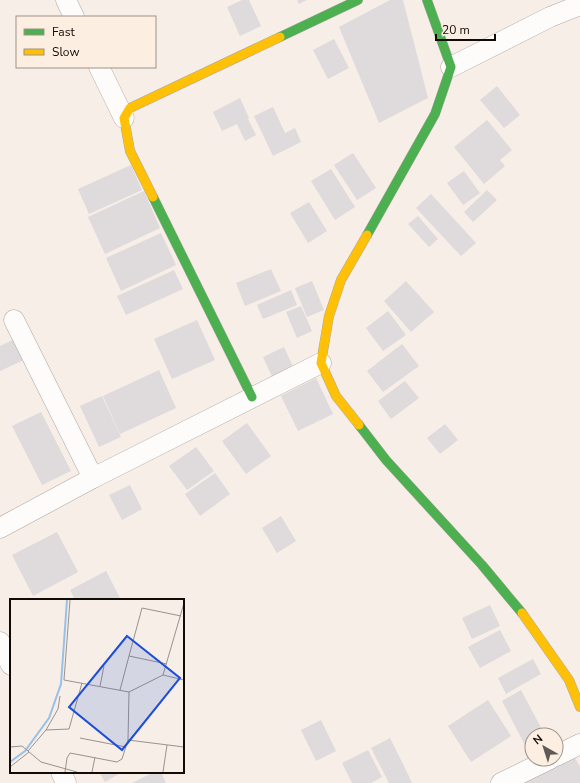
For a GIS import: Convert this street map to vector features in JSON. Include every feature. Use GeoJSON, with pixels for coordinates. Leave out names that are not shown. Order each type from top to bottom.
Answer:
{"type":"FeatureCollection","features":[{"type":"Feature","properties":{"kind":"street"},"geometry":{"type":"LineString","coordinates":[[66,0],[74,16]]}},
{"type":"Feature","properties":{"kind":"street"},"geometry":{"type":"LineString","coordinates":[[124,118],[130,108],[358,0]]}},
{"type":"Feature","properties":{"kind":"street"},"geometry":{"type":"LineString","coordinates":[[428,0],[451,67],[435,114],[341,280],[329,316],[321,363],[336,396],[386,460],[487,571],[575,677],[580,707]]}},
{"type":"Feature","properties":{"kind":"street"},"geometry":{"type":"LineString","coordinates":[[451,67],[550,17],[580,4]]}},
{"type":"Feature","properties":{"kind":"street"},"geometry":{"type":"LineString","coordinates":[[99,68],[124,118],[130,151],[252,396]]}},
{"type":"Feature","properties":{"kind":"street"},"geometry":{"type":"LineString","coordinates":[[14,320],[93,478]]}},
{"type":"Feature","properties":{"kind":"street"},"geometry":{"type":"LineString","coordinates":[[0,528],[252,396],[321,363]]}},
{"type":"Feature","properties":{"kind":"street"},"geometry":{"type":"LineString","coordinates":[[0,642],[10,663]]}},
{"type":"Feature","properties":{"kind":"street"},"geometry":{"type":"LineString","coordinates":[[564,752],[580,744]]}},
{"type":"Feature","properties":{"kind":"street"},"geometry":{"type":"LineString","coordinates":[[500,783],[533,767]]}},
{"type":"Feature","properties":{"kind":"street"},"geometry":{"type":"LineString","coordinates":[[61,773],[66,783]]}},
{"type":"Feature","properties":{"kind":"building"},"geometry":{"type":"Polygon","coordinates":[[[242,0],[249,0],[261,26],[240,36],[227,7],[242,0]]]}},
{"type":"Feature","properties":{"kind":"building"},"geometry":{"type":"Polygon","coordinates":[[[297,0],[307,0],[299,4],[297,0]]]}},
{"type":"Feature","properties":{"kind":"building"},"geometry":{"type":"Polygon","coordinates":[[[390,0],[403,0],[428,98],[379,123],[339,27],[390,0]]]}},
{"type":"Feature","properties":{"kind":"building"},"geometry":{"type":"Polygon","coordinates":[[[334,39],[349,68],[328,79],[313,50],[334,39]]]}},
{"type":"Feature","properties":{"kind":"building"},"geometry":{"type":"Polygon","coordinates":[[[497,86],[520,115],[504,128],[480,100],[497,86]]]}},
{"type":"Feature","properties":{"kind":"building"},"geometry":{"type":"Polygon","coordinates":[[[240,98],[256,135],[245,141],[237,124],[222,131],[213,112],[240,98]]]}},
{"type":"Feature","properties":{"kind":"building"},"geometry":{"type":"Polygon","coordinates":[[[273,107],[285,133],[295,128],[301,142],[273,156],[254,116],[273,107]]]}},
{"type":"Feature","properties":{"kind":"building"},"geometry":{"type":"Polygon","coordinates":[[[487,120],[512,150],[500,160],[505,166],[484,184],[454,147],[487,120]]]}},
{"type":"Feature","properties":{"kind":"building"},"geometry":{"type":"Polygon","coordinates":[[[353,153],[376,188],[357,200],[334,165],[353,153]]]}},
{"type":"Feature","properties":{"kind":"building"},"geometry":{"type":"Polygon","coordinates":[[[131,165],[142,190],[89,214],[78,189],[131,165]]]}},
{"type":"Feature","properties":{"kind":"building"},"geometry":{"type":"Polygon","coordinates":[[[331,169],[355,207],[335,220],[311,181],[331,169]]]}},
{"type":"Feature","properties":{"kind":"building"},"geometry":{"type":"Polygon","coordinates":[[[464,171],[480,193],[463,205],[447,183],[464,171]]]}},
{"type":"Feature","properties":{"kind":"building"},"geometry":{"type":"Polygon","coordinates":[[[487,190],[497,200],[473,222],[464,212],[487,190]]]}},
{"type":"Feature","properties":{"kind":"building"},"geometry":{"type":"Polygon","coordinates":[[[144,191],[160,228],[105,254],[88,217],[144,191]]]}},
{"type":"Feature","properties":{"kind":"building"},"geometry":{"type":"Polygon","coordinates":[[[431,194],[476,243],[461,256],[416,208],[431,194]]]}},
{"type":"Feature","properties":{"kind":"building"},"geometry":{"type":"Polygon","coordinates":[[[309,202],[327,231],[308,243],[290,213],[309,202]]]}},
{"type":"Feature","properties":{"kind":"building"},"geometry":{"type":"Polygon","coordinates":[[[418,216],[438,239],[429,247],[408,224],[418,216]]]}},
{"type":"Feature","properties":{"kind":"building"},"geometry":{"type":"Polygon","coordinates":[[[161,233],[176,265],[121,291],[106,258],[161,233]]]}},
{"type":"Feature","properties":{"kind":"building"},"geometry":{"type":"Polygon","coordinates":[[[271,269],[281,291],[245,306],[236,283],[271,269]]]}},
{"type":"Feature","properties":{"kind":"building"},"geometry":{"type":"Polygon","coordinates":[[[174,270],[183,289],[126,315],[117,296],[174,270]]]}},
{"type":"Feature","properties":{"kind":"building"},"geometry":{"type":"Polygon","coordinates":[[[312,281],[324,310],[307,317],[295,288],[312,281]]]}},
{"type":"Feature","properties":{"kind":"building"},"geometry":{"type":"Polygon","coordinates":[[[406,281],[434,312],[411,332],[384,301],[406,281]]]}},
{"type":"Feature","properties":{"kind":"building"},"geometry":{"type":"Polygon","coordinates":[[[291,290],[297,305],[263,319],[257,305],[291,290]]]}},
{"type":"Feature","properties":{"kind":"building"},"geometry":{"type":"Polygon","coordinates":[[[301,306],[312,331],[297,338],[286,312],[301,306]]]}},
{"type":"Feature","properties":{"kind":"building"},"geometry":{"type":"Polygon","coordinates":[[[388,311],[406,335],[383,351],[366,328],[388,311]]]}},
{"type":"Feature","properties":{"kind":"building"},"geometry":{"type":"Polygon","coordinates":[[[197,320],[215,360],[172,379],[154,339],[197,320]]]}},
{"type":"Feature","properties":{"kind":"building"},"geometry":{"type":"Polygon","coordinates":[[[17,338],[26,359],[0,371],[0,346],[17,338]]]}},
{"type":"Feature","properties":{"kind":"building"},"geometry":{"type":"Polygon","coordinates":[[[402,344],[419,366],[383,392],[367,371],[402,344]]]}},
{"type":"Feature","properties":{"kind":"building"},"geometry":{"type":"Polygon","coordinates":[[[284,347],[294,369],[273,379],[263,357],[284,347]]]}},
{"type":"Feature","properties":{"kind":"building"},"geometry":{"type":"Polygon","coordinates":[[[159,370],[176,408],[120,434],[103,396],[159,370]]]}},
{"type":"Feature","properties":{"kind":"building"},"geometry":{"type":"Polygon","coordinates":[[[316,378],[333,414],[298,431],[281,396],[316,378]]]}},
{"type":"Feature","properties":{"kind":"building"},"geometry":{"type":"Polygon","coordinates":[[[405,381],[419,398],[391,419],[378,401],[405,381]]]}},
{"type":"Feature","properties":{"kind":"building"},"geometry":{"type":"Polygon","coordinates":[[[102,396],[121,437],[99,447],[80,406],[102,396]]]}},
{"type":"Feature","properties":{"kind":"building"},"geometry":{"type":"Polygon","coordinates":[[[41,412],[71,471],[42,485],[12,426],[41,412]]]}},
{"type":"Feature","properties":{"kind":"building"},"geometry":{"type":"Polygon","coordinates":[[[247,423],[271,456],[246,474],[222,441],[247,423]]]}},
{"type":"Feature","properties":{"kind":"building"},"geometry":{"type":"Polygon","coordinates":[[[445,424],[458,440],[440,454],[427,438],[445,424]]]}},
{"type":"Feature","properties":{"kind":"building"},"geometry":{"type":"Polygon","coordinates":[[[196,447],[214,471],[187,490],[169,466],[196,447]]]}},
{"type":"Feature","properties":{"kind":"building"},"geometry":{"type":"Polygon","coordinates":[[[215,473],[230,494],[200,516],[185,494],[215,473]]]}},
{"type":"Feature","properties":{"kind":"building"},"geometry":{"type":"Polygon","coordinates":[[[130,485],[142,509],[122,520],[109,495],[130,485]]]}},
{"type":"Feature","properties":{"kind":"building"},"geometry":{"type":"Polygon","coordinates":[[[281,516],[296,541],[277,553],[262,528],[281,516]]]}},
{"type":"Feature","properties":{"kind":"building"},"geometry":{"type":"Polygon","coordinates":[[[57,532],[78,572],[33,596],[12,555],[57,532]]]}},
{"type":"Feature","properties":{"kind":"building"},"geometry":{"type":"Polygon","coordinates":[[[106,571],[120,599],[74,599],[70,590],[106,571]]]}},
{"type":"Feature","properties":{"kind":"building"},"geometry":{"type":"Polygon","coordinates":[[[490,605],[500,626],[472,639],[462,618],[490,605]]]}},
{"type":"Feature","properties":{"kind":"building"},"geometry":{"type":"Polygon","coordinates":[[[500,630],[511,651],[480,668],[468,647],[500,630]]]}},
{"type":"Feature","properties":{"kind":"building"},"geometry":{"type":"Polygon","coordinates":[[[533,659],[541,674],[506,694],[498,678],[533,659]]]}},
{"type":"Feature","properties":{"kind":"building"},"geometry":{"type":"Polygon","coordinates":[[[521,690],[541,727],[524,727],[524,743],[502,701],[521,690]]]}},
{"type":"Feature","properties":{"kind":"building"},"geometry":{"type":"Polygon","coordinates":[[[488,700],[511,736],[471,762],[448,726],[488,700]]]}},
{"type":"Feature","properties":{"kind":"building"},"geometry":{"type":"Polygon","coordinates":[[[321,720],[336,751],[316,761],[301,730],[321,720]]]}},
{"type":"Feature","properties":{"kind":"building"},"geometry":{"type":"Polygon","coordinates":[[[390,738],[412,783],[389,783],[371,748],[390,738]]]}},
{"type":"Feature","properties":{"kind":"building"},"geometry":{"type":"Polygon","coordinates":[[[368,750],[382,777],[371,783],[352,783],[342,763],[368,750]]]}},
{"type":"Feature","properties":{"kind":"building"},"geometry":{"type":"Polygon","coordinates":[[[571,750],[580,767],[580,783],[523,783],[546,767],[564,767],[564,755],[571,750]]]}},
{"type":"Feature","properties":{"kind":"building"},"geometry":{"type":"Polygon","coordinates":[[[100,773],[120,773],[105,782],[100,773]]]}},
{"type":"Feature","properties":{"kind":"building"},"geometry":{"type":"Polygon","coordinates":[[[152,773],[161,773],[166,783],[132,783],[152,773]]]}},
{"type":"Feature","properties":{"kind":"traffic: fast"},"geometry":{"type":"LineString","coordinates":[[280,37],[358,0]]}},
{"type":"Feature","properties":{"kind":"traffic: fast"},"geometry":{"type":"LineString","coordinates":[[367,235],[435,114],[451,67],[427,0]]}},
{"type":"Feature","properties":{"kind":"traffic: fast"},"geometry":{"type":"LineString","coordinates":[[153,197],[252,397]]}},
{"type":"Feature","properties":{"kind":"traffic: fast"},"geometry":{"type":"LineString","coordinates":[[359,425],[386,460],[482,565],[522,613]]}},
{"type":"Feature","properties":{"kind":"traffic: slow"},"geometry":{"type":"LineString","coordinates":[[153,197],[130,151],[124,118],[130,108],[280,37]]}},
{"type":"Feature","properties":{"kind":"traffic: slow"},"geometry":{"type":"LineString","coordinates":[[359,425],[336,396],[321,363],[329,316],[341,280],[367,235]]}},
{"type":"Feature","properties":{"kind":"traffic: slow"},"geometry":{"type":"LineString","coordinates":[[522,613],[569,680],[580,707]]}}]}
